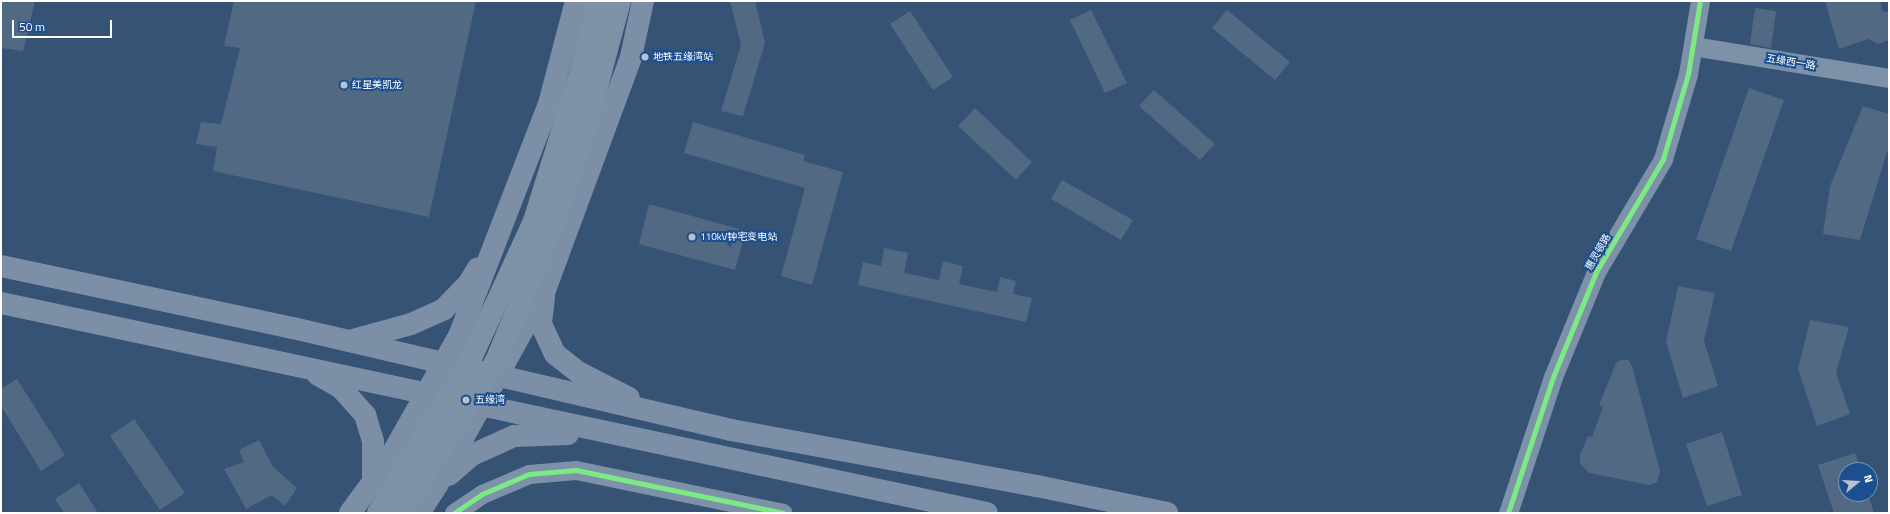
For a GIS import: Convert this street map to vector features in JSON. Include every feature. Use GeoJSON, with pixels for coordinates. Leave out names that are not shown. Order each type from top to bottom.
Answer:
{"type":"FeatureCollection","features":[{"type":"Feature","properties":{"kind":"highway"},"geometry":{"type":"LineString","coordinates":[[378,513],[466,369],[534,221],[578,81],[598,1]]}},
{"type":"Feature","properties":{"kind":"highway"},"geometry":{"type":"LineString","coordinates":[[400,513],[496,362],[554,221],[590,113],[620,1]]}},
{"type":"Feature","properties":{"kind":"main road"},"geometry":{"type":"LineString","coordinates":[[350,513],[388,460],[442,363],[459,336],[501,232],[549,104],[576,1]]}},
{"type":"Feature","properties":{"kind":"main road"},"geometry":{"type":"LineString","coordinates":[[419,513],[437,485],[545,290],[631,57],[643,1]]}},
{"type":"Feature","properties":{"kind":"main road"},"geometry":{"type":"LineString","coordinates":[[348,341],[411,324],[444,309],[469,283],[501,232]]}},
{"type":"Feature","properties":{"kind":"main road"},"geometry":{"type":"LineString","coordinates":[[1,266],[348,341],[498,375],[666,416],[1037,486],[1167,513]]}},
{"type":"Feature","properties":{"kind":"main road"},"geometry":{"type":"LineString","coordinates":[[545,290],[541,324],[555,354],[578,372],[666,416]]}},
{"type":"Feature","properties":{"kind":"main road"},"geometry":{"type":"LineString","coordinates":[[1,303],[482,404],[650,443],[987,513]]}},
{"type":"Feature","properties":{"kind":"main road"},"geometry":{"type":"LineString","coordinates":[[303,366],[340,387],[365,414],[373,442],[373,481]]}},
{"type":"Feature","properties":{"kind":"main road"},"geometry":{"type":"LineString","coordinates":[[437,485],[472,454],[514,436],[555,432],[650,443]]}},
{"type":"Feature","properties":{"kind":"street","name":"惠灵顿路"},"geometry":{"type":"LineString","coordinates":[[1508,513],[1553,377],[1596,272],[1663,159],[1688,74],[1700,1]]}},
{"type":"Feature","properties":{"kind":"street","name":"五缘西一路"},"geometry":{"type":"LineString","coordinates":[[1693,46],[1889,78]]}},
{"type":"Feature","properties":{"kind":"street"},"geometry":{"type":"LineString","coordinates":[[454,513],[482,494],[529,474],[576,470],[783,513]]}},
{"type":"Feature","properties":{"kind":"building"},"geometry":{"type":"Polygon","coordinates":[[[1,1],[35,1],[23,51],[1,48],[1,1]]]}},
{"type":"Feature","properties":{"kind":"building","name":"红星美凯龙"},"geometry":{"type":"Polygon","coordinates":[[[234,1],[476,1],[429,217],[213,171],[217,147],[196,144],[201,122],[221,124],[240,48],[224,46],[234,1]]]}},
{"type":"Feature","properties":{"kind":"building"},"geometry":{"type":"Polygon","coordinates":[[[730,1],[755,1],[765,43],[743,116],[721,111],[741,45],[730,1]]]}},
{"type":"Feature","properties":{"kind":"building"},"geometry":{"type":"Polygon","coordinates":[[[1825,1],[1880,1],[1882,11],[1889,12],[1889,40],[1878,44],[1868,39],[1839,49],[1825,1]]]}},
{"type":"Feature","properties":{"kind":"building"},"geometry":{"type":"Polygon","coordinates":[[[1755,8],[1776,11],[1771,48],[1750,44],[1755,8]]]}},
{"type":"Feature","properties":{"kind":"building"},"geometry":{"type":"Polygon","coordinates":[[[1091,10],[1127,83],[1105,93],[1070,20],[1091,10]]]}},
{"type":"Feature","properties":{"kind":"building"},"geometry":{"type":"Polygon","coordinates":[[[1227,10],[1290,62],[1275,80],[1212,28],[1227,10]]]}},
{"type":"Feature","properties":{"kind":"building"},"geometry":{"type":"Polygon","coordinates":[[[910,11],[953,77],[933,90],[890,24],[910,11]]]}},
{"type":"Feature","properties":{"kind":"building"},"geometry":{"type":"Polygon","coordinates":[[[1749,88],[1784,100],[1731,251],[1696,239],[1749,88]]]}},
{"type":"Feature","properties":{"kind":"building"},"geometry":{"type":"Polygon","coordinates":[[[1154,90],[1215,144],[1200,160],[1139,106],[1154,90]]]}},
{"type":"Feature","properties":{"kind":"building"},"geometry":{"type":"Polygon","coordinates":[[[1863,106],[1889,114],[1889,152],[1887,152],[1860,240],[1823,234],[1830,186],[1863,106]]]}},
{"type":"Feature","properties":{"kind":"building"},"geometry":{"type":"Polygon","coordinates":[[[975,108],[1032,162],[1016,180],[958,126],[975,108]]]}},
{"type":"Feature","properties":{"kind":"building"},"geometry":{"type":"Polygon","coordinates":[[[693,122],[805,155],[803,161],[843,172],[812,285],[781,276],[805,188],[684,153],[693,122]]]}},
{"type":"Feature","properties":{"kind":"building"},"geometry":{"type":"Polygon","coordinates":[[[1062,180],[1133,220],[1121,240],[1051,199],[1062,180]]]}},
{"type":"Feature","properties":{"kind":"building","name":"110kV钟宅变电站"},"geometry":{"type":"Polygon","coordinates":[[[649,204],[746,231],[735,270],[639,244],[649,204]]]}},
{"type":"Feature","properties":{"kind":"building"},"geometry":{"type":"Polygon","coordinates":[[[884,248],[908,253],[904,273],[939,280],[943,261],[963,266],[959,284],[997,292],[1000,277],[1016,281],[1013,294],[1032,298],[1026,322],[858,285],[863,262],[881,266],[884,248]]]}},
{"type":"Feature","properties":{"kind":"building"},"geometry":{"type":"Polygon","coordinates":[[[1678,286],[1715,293],[1704,341],[1718,386],[1683,398],[1666,342],[1678,286]]]}},
{"type":"Feature","properties":{"kind":"building"},"geometry":{"type":"Polygon","coordinates":[[[1810,320],[1849,327],[1836,373],[1850,414],[1817,426],[1798,369],[1810,320]]]}},
{"type":"Feature","properties":{"kind":"building"},"geometry":{"type":"Polygon","coordinates":[[[1621,360],[1628,360],[1632,366],[1660,471],[1657,482],[1650,485],[1589,473],[1580,463],[1580,455],[1588,436],[1592,437],[1603,407],[1599,405],[1616,363],[1621,360]]]}},
{"type":"Feature","properties":{"kind":"building"},"geometry":{"type":"Polygon","coordinates":[[[17,379],[65,455],[41,471],[1,406],[1,389],[17,379]]]}},
{"type":"Feature","properties":{"kind":"building"},"geometry":{"type":"Polygon","coordinates":[[[134,419],[185,493],[160,510],[110,436],[134,419]]]}},
{"type":"Feature","properties":{"kind":"building"},"geometry":{"type":"Polygon","coordinates":[[[1722,432],[1742,495],[1707,506],[1686,444],[1722,432]]]}},
{"type":"Feature","properties":{"kind":"building"},"geometry":{"type":"Polygon","coordinates":[[[259,440],[273,467],[297,488],[285,506],[272,495],[246,509],[224,469],[244,462],[239,450],[259,440]]]}},
{"type":"Feature","properties":{"kind":"building"},"geometry":{"type":"Polygon","coordinates":[[[1855,453],[1858,462],[1838,462],[1838,502],[1871,502],[1874,513],[1834,513],[1818,465],[1855,453]]]}},
{"type":"Feature","properties":{"kind":"building"},"geometry":{"type":"Polygon","coordinates":[[[79,483],[98,513],[64,513],[55,499],[79,483]]]}},
{"type":"Feature","properties":{"kind":"cycle path"},"geometry":{"type":"LineString","coordinates":[[1508,513],[1553,377],[1596,272],[1663,159],[1688,74],[1700,1]]}},
{"type":"Feature","properties":{"kind":"cycle path"},"geometry":{"type":"LineString","coordinates":[[454,513],[482,494],[529,474],[576,470],[783,513]]}},
{"type":"Feature","properties":{"kind":"place","name":"地铁五缘湾站"},"geometry":{"type":"Point","coordinates":[645,57]}},
{"type":"Feature","properties":{"kind":"place","name":"红星美凯龙"},"geometry":{"type":"Point","coordinates":[344,85]}},
{"type":"Feature","properties":{"kind":"place","name":"110kV钟宅变电站"},"geometry":{"type":"Point","coordinates":[692,237]}},
{"type":"Feature","properties":{"kind":"place","name":"五缘湾"},"geometry":{"type":"Point","coordinates":[466,400]}}]}
